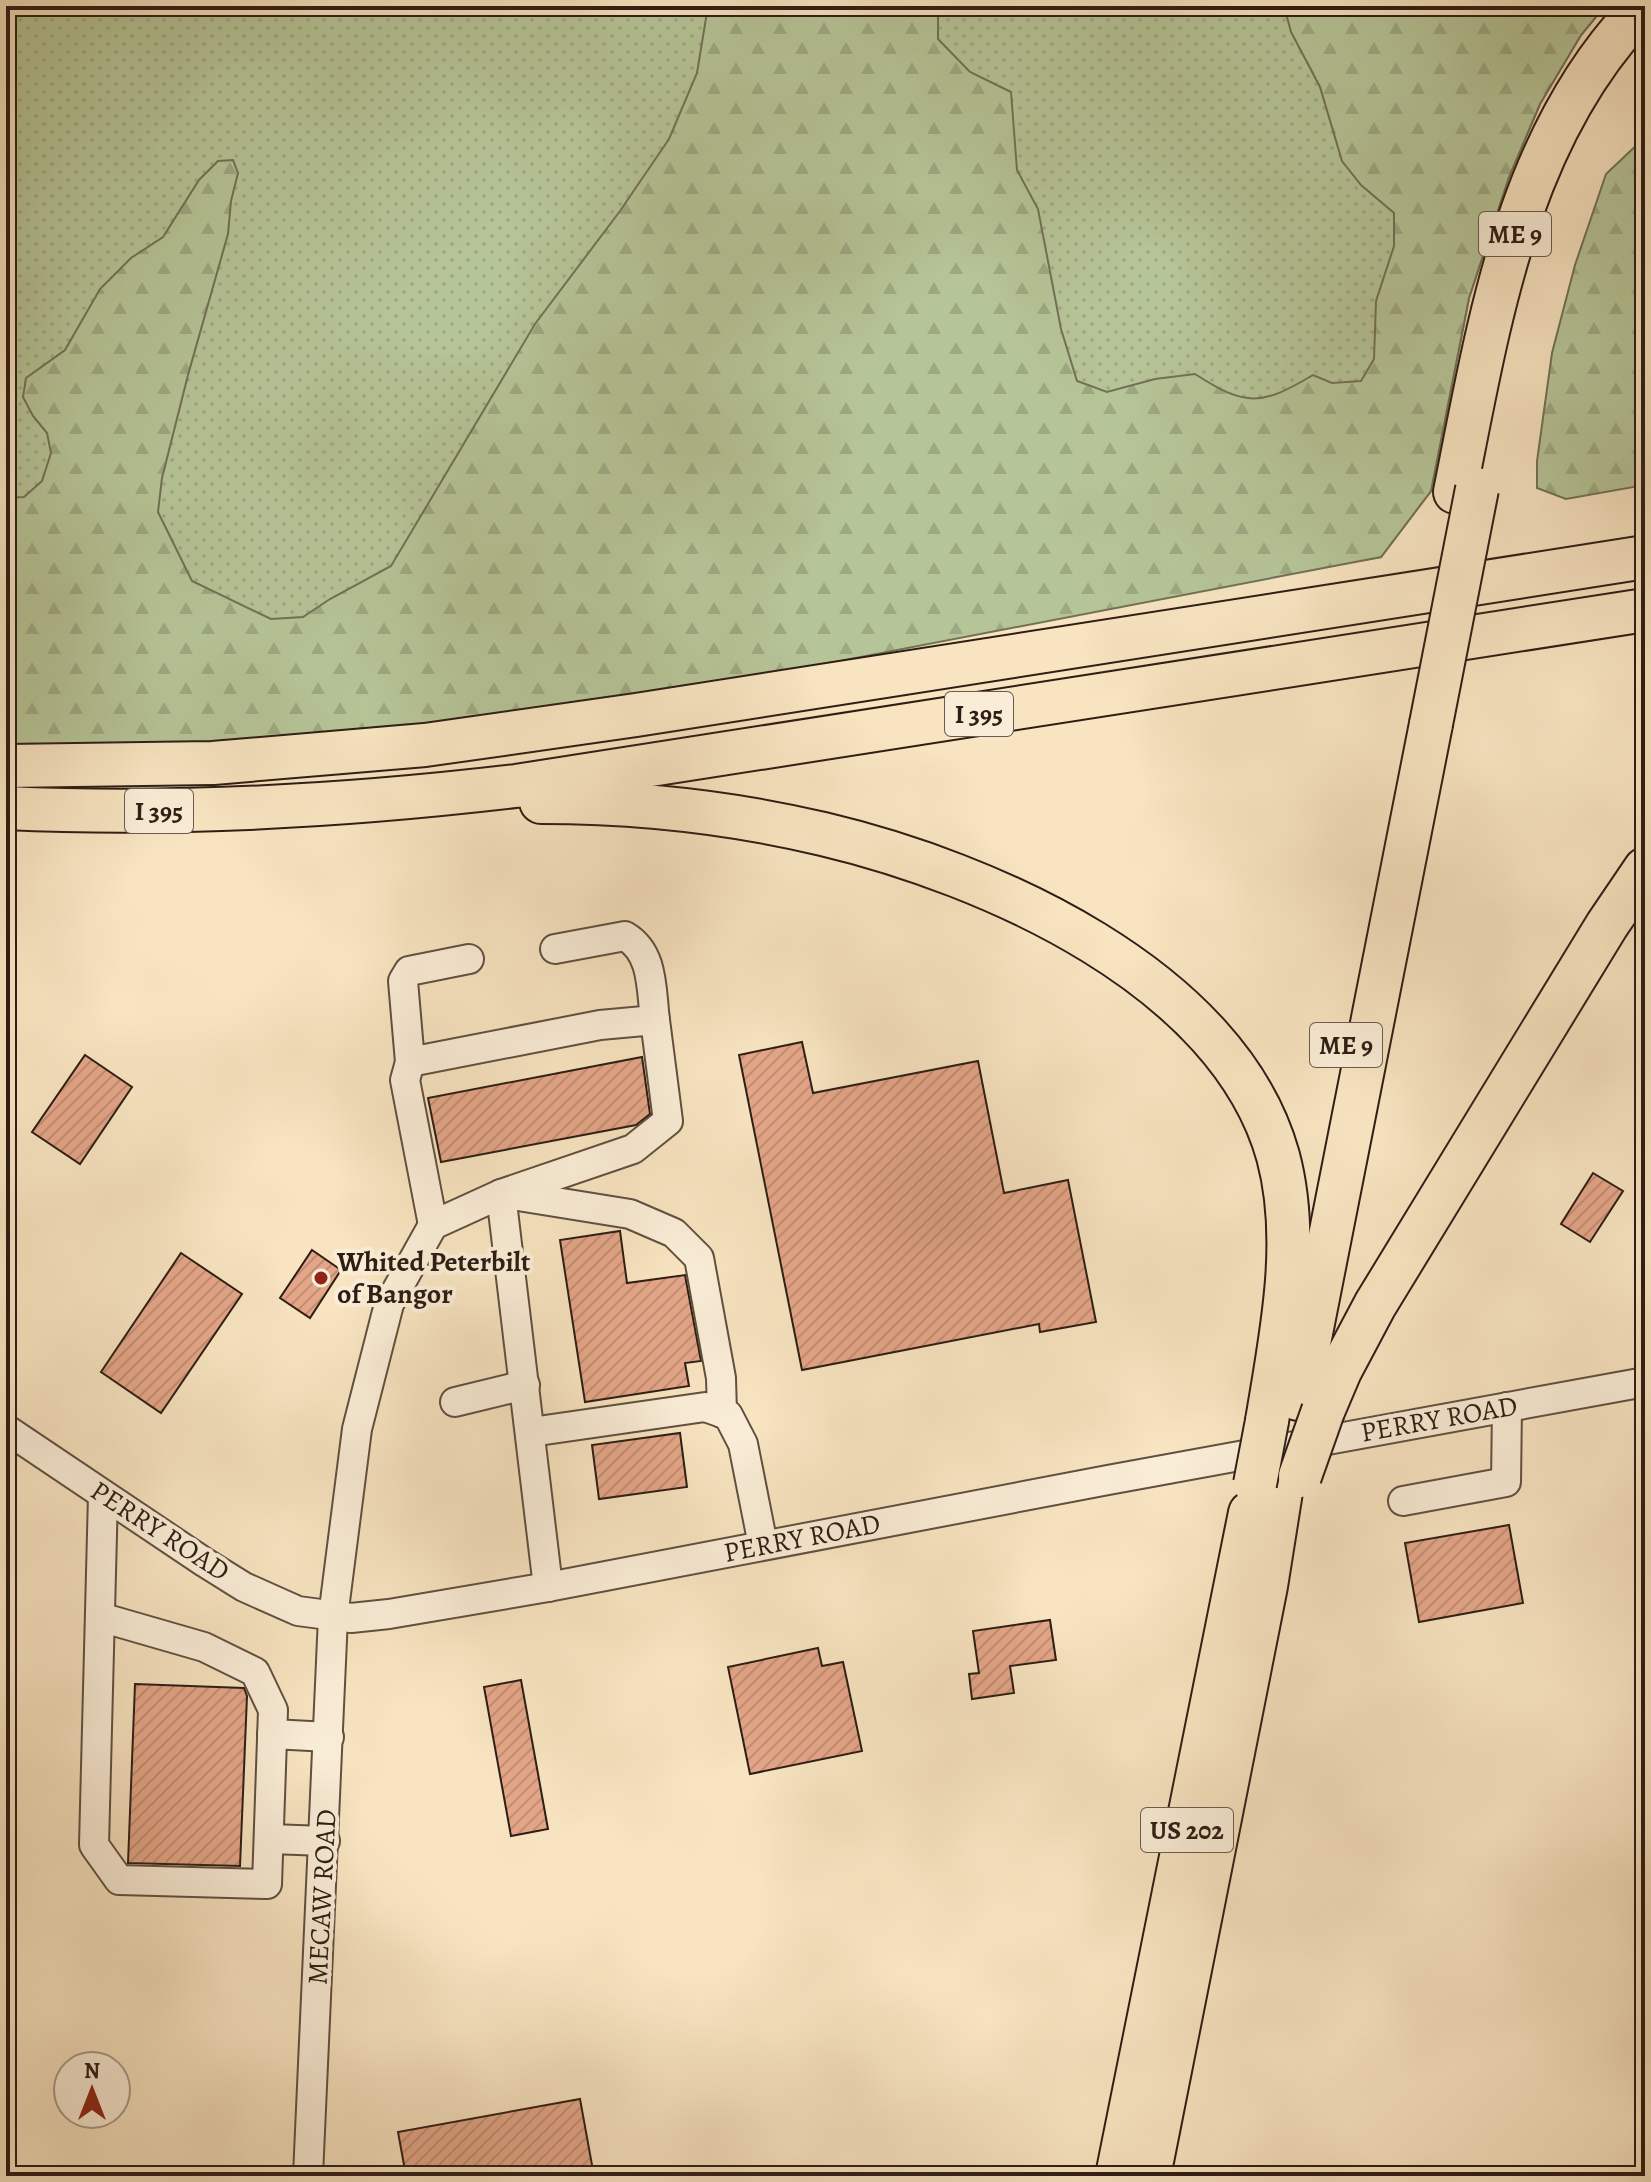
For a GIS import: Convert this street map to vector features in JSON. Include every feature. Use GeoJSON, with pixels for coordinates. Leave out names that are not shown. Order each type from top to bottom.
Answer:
{"type":"FeatureCollection","features":[{"type":"Feature","properties":{"kind":"highway","name":"ME 9"},"geometry":{"type":"LineString","coordinates":[[1466,490],[1497,295],[1538,171],[1562,120],[1592,71],[1644,6]]}},
{"type":"Feature","properties":{"kind":"highway"},"geometry":{"type":"LineString","coordinates":[[1279,1480],[1295,1416],[1419,726],[1466,490],[1515,305],[1551,191],[1600,95],[1645,35]]}},
{"type":"Feature","properties":{"kind":"highway"},"geometry":{"type":"LineString","coordinates":[[1233,622],[1391,579],[1645,530]]}},
{"type":"Feature","properties":{"kind":"highway","name":"I 395"},"geometry":{"type":"LineString","coordinates":[[6,766],[213,763],[425,745],[1645,557]]}},
{"type":"Feature","properties":{"kind":"highway","name":"I 395"},"geometry":{"type":"LineString","coordinates":[[6,808],[159,811],[311,805],[448,794],[583,776],[1645,610]]}},
{"type":"Feature","properties":{"kind":"highway","name":"ME 9"},"geometry":{"type":"LineString","coordinates":[[1277,1360],[1308,1233],[1419,726]]}},
{"type":"Feature","properties":{"kind":"highway"},"geometry":{"type":"LineString","coordinates":[[311,805],[605,803],[733,817],[823,834],[905,857],[994,892],[1080,935],[1125,962],[1201,1028],[1239,1075],[1266,1123],[1279,1163],[1287,1207],[1287,1264],[1277,1360]]}},
{"type":"Feature","properties":{"kind":"highway"},"geometry":{"type":"LineString","coordinates":[[1295,1416],[1340,1371],[1375,1305],[1607,925],[1645,869]]}},
{"type":"Feature","properties":{"kind":"highway","name":"US 202"},"geometry":{"type":"LineString","coordinates":[[1117,2176],[1295,1416],[1277,1360]]}},
{"type":"Feature","properties":{"kind":"highway","name":"US 202"},"geometry":{"type":"LineString","coordinates":[[1149,2176],[1266,1586],[1279,1480]]}},
{"type":"Feature","properties":{"kind":"street"},"geometry":{"type":"LineString","coordinates":[[469,959],[409,971],[403,981],[410,1062],[405,1080],[433,1225],[501,1194],[633,1149],[668,1121],[648,963],[638,943],[625,936],[555,949]]}},
{"type":"Feature","properties":{"kind":"street"},"geometry":{"type":"LineString","coordinates":[[410,1062],[600,1025],[655,1020]]}},
{"type":"Feature","properties":{"kind":"street"},"geometry":{"type":"LineString","coordinates":[[501,1194],[548,1587]]}},
{"type":"Feature","properties":{"kind":"street"},"geometry":{"type":"LineString","coordinates":[[501,1194],[630,1214],[674,1233],[699,1258],[721,1378],[722,1413]]}},
{"type":"Feature","properties":{"kind":"street","name":"MECAW ROAD"},"geometry":{"type":"LineString","coordinates":[[308,2176],[333,1617],[357,1429],[389,1304],[433,1225]]}},
{"type":"Feature","properties":{"kind":"street","name":"PERRY ROAD"},"geometry":{"type":"LineString","coordinates":[[6,1429],[244,1587],[298,1611],[333,1617],[389,1614],[548,1587],[1645,1382]]}},
{"type":"Feature","properties":{"kind":"street"},"geometry":{"type":"LineString","coordinates":[[455,1402],[525,1385]]}},
{"type":"Feature","properties":{"kind":"street"},"geometry":{"type":"LineString","coordinates":[[531,1432],[705,1407],[728,1415],[743,1444],[763,1545]]}},
{"type":"Feature","properties":{"kind":"street"},"geometry":{"type":"LineString","coordinates":[[1403,1501],[1506,1482],[1507,1407]]}},
{"type":"Feature","properties":{"kind":"street"},"geometry":{"type":"LineString","coordinates":[[100,1617],[204,1647],[255,1672],[273,1710],[267,1884],[119,1880],[94,1845],[103,1495]]}},
{"type":"Feature","properties":{"kind":"street"},"geometry":{"type":"LineString","coordinates":[[272,1734],[329,1737]]}},
{"type":"Feature","properties":{"kind":"street"},"geometry":{"type":"LineString","coordinates":[[270,1839],[325,1841]]}},
{"type":"Feature","properties":{"kind":"green space"},"geometry":{"type":"Polygon","coordinates":[[[6,6],[1605,6],[1581,35],[1540,104],[1509,177],[1469,298],[1431,491],[1381,557],[334,736],[6,748],[6,6]]]}},
{"type":"Feature","properties":{"kind":"green space"},"geometry":{"type":"Polygon","coordinates":[[[708,6],[938,6],[938,39],[970,72],[1011,92],[1017,170],[1038,209],[1061,329],[1077,381],[1107,392],[1155,379],[1195,374],[1228,392],[1254,398],[1280,393],[1313,375],[1332,383],[1361,381],[1374,359],[1376,301],[1394,246],[1394,213],[1361,185],[1342,161],[1320,87],[1291,32],[1284,6],[1605,6],[1581,35],[1540,104],[1509,177],[1469,298],[1431,491],[1381,557],[601,707],[334,736],[74,748],[6,748],[6,498],[24,497],[42,481],[51,453],[47,433],[23,397],[26,378],[65,350],[100,289],[131,258],[163,237],[199,180],[218,161],[233,160],[238,173],[228,234],[162,478],[158,512],[192,581],[271,619],[303,617],[391,566],[535,324],[620,211],[669,139],[697,73],[708,6]]]}},
{"type":"Feature","properties":{"kind":"green space"},"geometry":{"type":"Polygon","coordinates":[[[1645,140],[1645,485],[1566,499],[1537,488],[1537,461],[1552,353],[1575,265],[1606,174],[1645,140]]]}},
{"type":"Feature","properties":{"kind":"building"},"geometry":{"type":"Polygon","coordinates":[[[802,1042],[813,1093],[978,1061],[1004,1193],[1068,1180],[1096,1322],[1040,1332],[1039,1324],[802,1370],[739,1055],[802,1042]]]}},
{"type":"Feature","properties":{"kind":"building"},"geometry":{"type":"Polygon","coordinates":[[[85,1055],[132,1087],[80,1164],[32,1132],[85,1055]]]}},
{"type":"Feature","properties":{"kind":"building"},"geometry":{"type":"Polygon","coordinates":[[[642,1057],[650,1114],[636,1125],[441,1162],[428,1098],[642,1057]]]}},
{"type":"Feature","properties":{"kind":"building"},"geometry":{"type":"Polygon","coordinates":[[[1593,1173],[1623,1191],[1590,1242],[1561,1224],[1593,1173]]]}},
{"type":"Feature","properties":{"kind":"building"},"geometry":{"type":"Polygon","coordinates":[[[620,1231],[627,1283],[685,1275],[701,1361],[685,1363],[689,1386],[585,1402],[560,1240],[620,1231]]]}},
{"type":"Feature","properties":{"kind":"building"},"geometry":{"type":"Polygon","coordinates":[[[312,1250],[341,1270],[310,1318],[280,1298],[312,1250]]]}},
{"type":"Feature","properties":{"kind":"building"},"geometry":{"type":"Polygon","coordinates":[[[181,1253],[242,1294],[161,1413],[101,1372],[181,1253]]]}},
{"type":"Feature","properties":{"kind":"building"},"geometry":{"type":"Polygon","coordinates":[[[680,1433],[687,1487],[599,1499],[592,1445],[680,1433]]]}},
{"type":"Feature","properties":{"kind":"building"},"geometry":{"type":"Polygon","coordinates":[[[1509,1525],[1523,1603],[1419,1622],[1405,1543],[1509,1525]]]}},
{"type":"Feature","properties":{"kind":"building"},"geometry":{"type":"Polygon","coordinates":[[[1050,1620],[1056,1660],[1010,1666],[1014,1693],[972,1699],[969,1674],[979,1673],[973,1631],[1050,1620]]]}},
{"type":"Feature","properties":{"kind":"building"},"geometry":{"type":"Polygon","coordinates":[[[818,1648],[822,1666],[843,1662],[862,1751],[750,1774],[728,1667],[818,1648]]]}},
{"type":"Feature","properties":{"kind":"building"},"geometry":{"type":"Polygon","coordinates":[[[521,1680],[548,1829],[511,1836],[484,1687],[521,1680]]]}},
{"type":"Feature","properties":{"kind":"building"},"geometry":{"type":"Polygon","coordinates":[[[135,1684],[244,1688],[247,1696],[240,1866],[128,1863],[135,1684]]]}},
{"type":"Feature","properties":{"kind":"building"},"geometry":{"type":"Polygon","coordinates":[[[580,2099],[594,2176],[406,2176],[398,2132],[580,2099]]]}},
{"type":"Feature","properties":{"kind":"place","name":"Whited Peterbilt of Bangor"},"geometry":{"type":"Point","coordinates":[321,1278]}}]}
